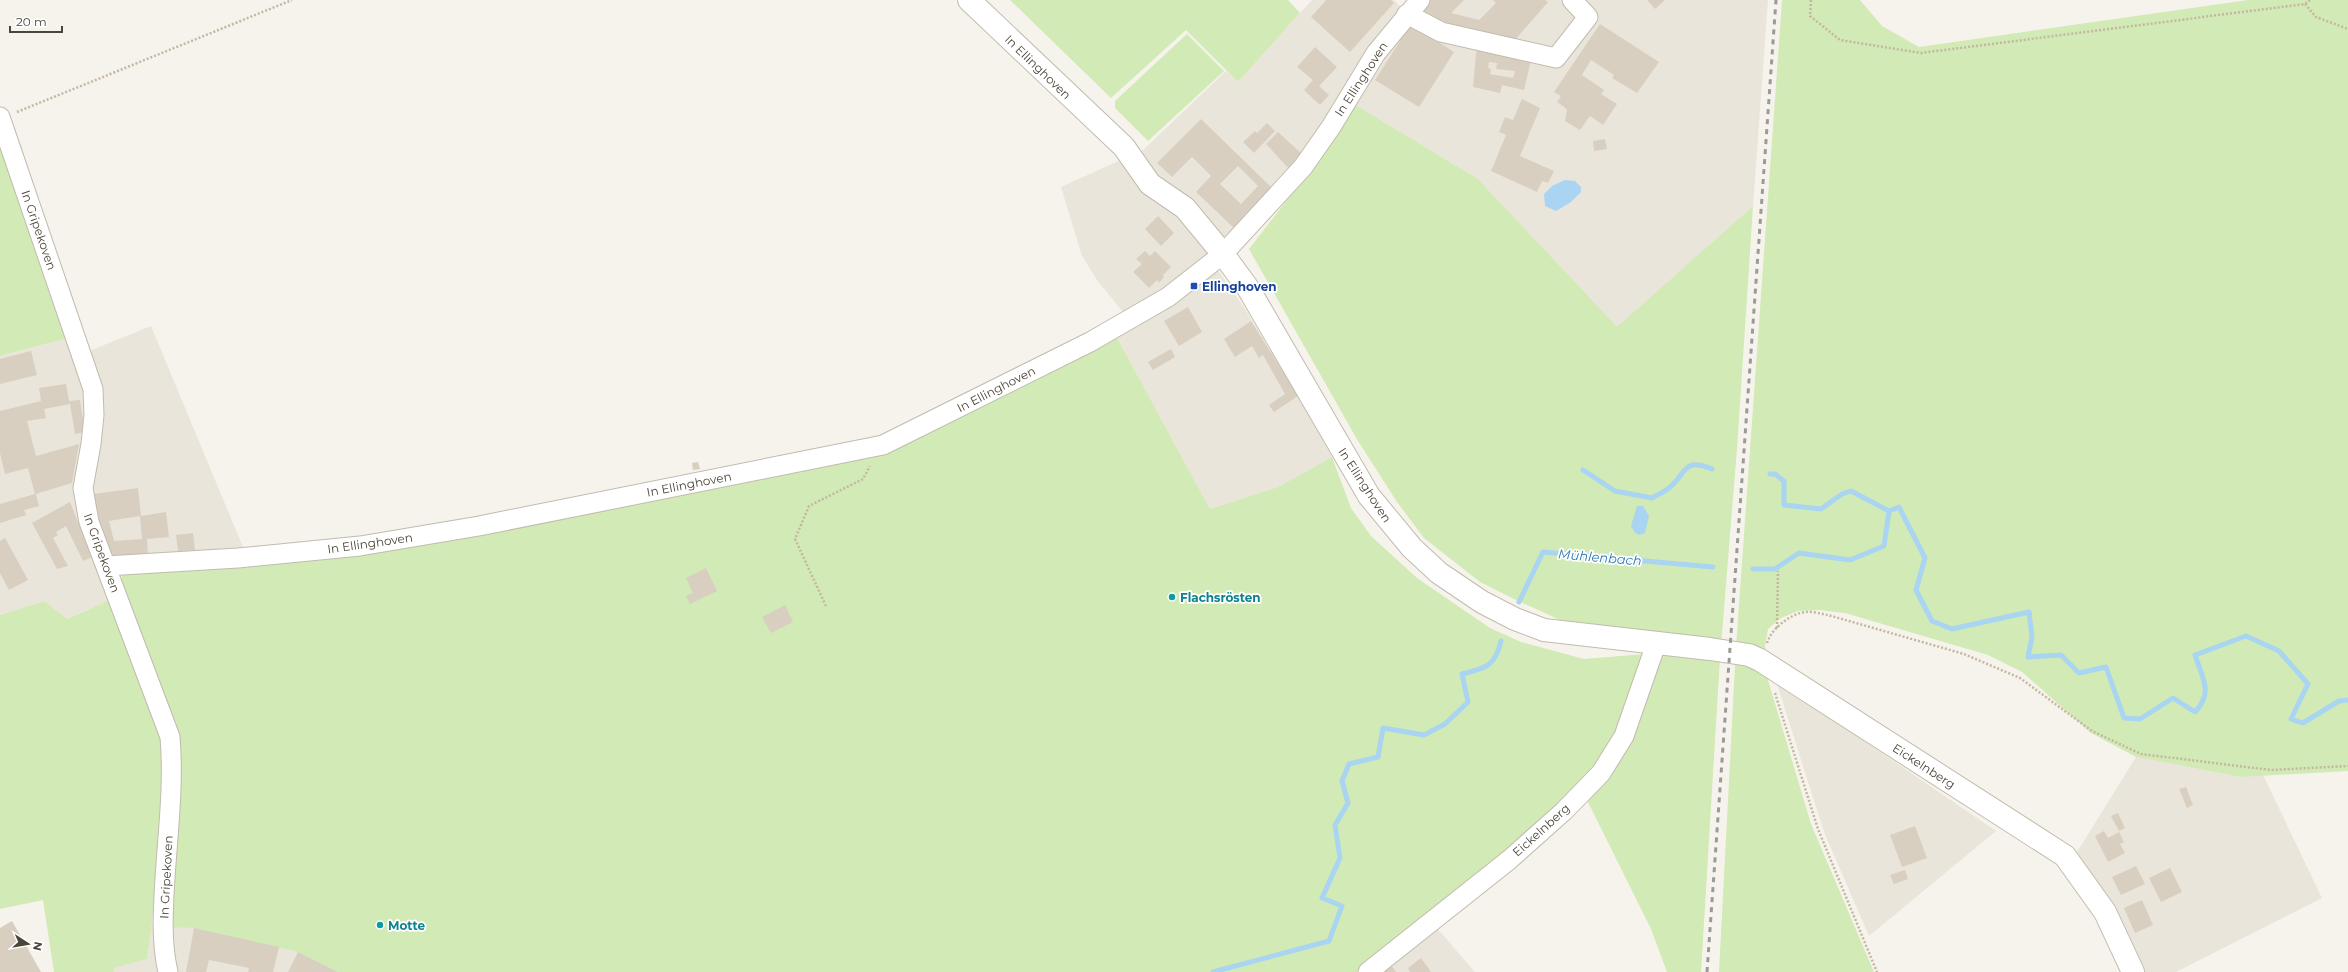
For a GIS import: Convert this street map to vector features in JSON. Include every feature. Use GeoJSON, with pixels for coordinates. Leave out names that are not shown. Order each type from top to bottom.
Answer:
{"type":"FeatureCollection","features":[{"type":"Feature","properties":{"kind":"street","name":"In Ellinghoven"},"geometry":{"type":"LineString","coordinates":[[969,0],[1124,147],[1150,184],[1185,208],[1223,254],[1248,288],[1369,496],[1412,548],[1439,573],[1482,602],[1515,619],[1544,630],[1579,636]]}},
{"type":"Feature","properties":{"kind":"street","name":"In Ellinghoven"},"geometry":{"type":"LineString","coordinates":[[106,566],[238,558],[360,546],[487,525],[883,445],[1090,342],[1168,297],[1223,254],[1303,167],[1331,127],[1376,53],[1414,7],[1440,32],[1556,58],[1588,17],[1572,0]]}},
{"type":"Feature","properties":{"kind":"street","name":"In Gripekoven"},"geometry":{"type":"LineString","coordinates":[[0,118],[93,389],[93,430],[83,488],[89,522],[170,737],[172,766],[164,901],[164,954],[168,972]]}},
{"type":"Feature","properties":{"kind":"street","name":"Eickelnberg"},"geometry":{"type":"LineString","coordinates":[[1579,636],[1718,650],[1749,655],[1767,665],[2065,856],[2105,912],[2133,972]]}},
{"type":"Feature","properties":{"kind":"street","name":"Eickelnberg"},"geometry":{"type":"LineString","coordinates":[[1368,972],[1509,860],[1564,811],[1600,773],[1624,736],[1656,644]]}},
{"type":"Feature","properties":{"kind":"path"},"geometry":{"type":"LineString","coordinates":[[0,118],[292,0]]}},
{"type":"Feature","properties":{"kind":"path"},"geometry":{"type":"LineString","coordinates":[[1811,0],[1810,16],[1840,40],[1921,53],[2305,4],[2310,0]]}},
{"type":"Feature","properties":{"kind":"path"},"geometry":{"type":"LineString","coordinates":[[2305,4],[2316,17],[2348,29]]}},
{"type":"Feature","properties":{"kind":"path"},"geometry":{"type":"LineString","coordinates":[[826,606],[795,539],[809,506],[863,479],[883,445]]}},
{"type":"Feature","properties":{"kind":"path"},"geometry":{"type":"LineString","coordinates":[[1777,628],[1778,571]]}},
{"type":"Feature","properties":{"kind":"path"},"geometry":{"type":"LineString","coordinates":[[1877,972],[1818,829],[1767,665],[1768,638],[1777,628],[1796,614],[1807,612],[1828,615],[1964,654],[2020,678],[2092,731],[2141,754],[2270,770],[2348,766]]}},
{"type":"Feature","properties":{"kind":"shaded area"},"geometry":{"type":"Polygon","coordinates":[[[1312,0],[1394,0],[1402,8],[1306,156],[1209,257],[1245,309],[1300,398],[1332,457],[1278,487],[1210,509],[1115,334],[1127,317],[1097,280],[1082,256],[1061,187],[1143,150],[1226,71],[1238,82],[1312,0]]]}},
{"type":"Feature","properties":{"kind":"shaded area"},"geometry":{"type":"Polygon","coordinates":[[[1428,0],[1768,0],[1753,206],[1617,328],[1478,179],[1354,104],[1386,49],[1428,0]]]}},
{"type":"Feature","properties":{"kind":"shaded area"},"geometry":{"type":"Polygon","coordinates":[[[151,326],[245,552],[96,564],[109,600],[66,619],[44,601],[0,615],[0,356],[68,338],[87,352],[151,326]]]}},
{"type":"Feature","properties":{"kind":"shaded area"},"geometry":{"type":"Polygon","coordinates":[[[1776,681],[1996,831],[1869,936],[1824,832],[1776,681]]]}},
{"type":"Feature","properties":{"kind":"shaded area"},"geometry":{"type":"Polygon","coordinates":[[[2136,757],[2240,777],[2263,775],[2322,898],[2176,972],[2136,972],[2074,857],[2136,757]]]}},
{"type":"Feature","properties":{"kind":"shaded area"},"geometry":{"type":"Polygon","coordinates":[[[152,924],[194,928],[279,947],[298,952],[338,972],[114,972],[113,968],[147,959],[152,924]]]}},
{"type":"Feature","properties":{"kind":"shaded area"},"geometry":{"type":"Polygon","coordinates":[[[1435,926],[1475,972],[1375,972],[1435,926]]]}},
{"type":"Feature","properties":{"kind":"green space"},"geometry":{"type":"Polygon","coordinates":[[[1010,0],[1288,0],[1300,13],[1238,82],[1186,30],[1111,98],[1010,0]]]}},
{"type":"Feature","properties":{"kind":"green space"},"geometry":{"type":"Polygon","coordinates":[[[1782,0],[1860,0],[1882,26],[1919,47],[2248,0],[2348,0],[2348,771],[2240,777],[2136,757],[2091,733],[2022,672],[1988,655],[1845,613],[1819,610],[1798,611],[1781,618],[1768,629],[1765,646],[1768,680],[1811,824],[1874,972],[1719,972],[1736,647],[1782,0]]]}},
{"type":"Feature","properties":{"kind":"green space"},"geometry":{"type":"Polygon","coordinates":[[[1187,34],[1224,71],[1148,141],[1115,108],[1115,101],[1187,34]]]}},
{"type":"Feature","properties":{"kind":"green space"},"geometry":{"type":"Polygon","coordinates":[[[1354,104],[1478,179],[1617,327],[1753,206],[1737,449],[1720,658],[1701,972],[1667,972],[1651,929],[1585,796],[1392,950],[1357,972],[338,972],[298,952],[194,928],[168,927],[177,744],[119,585],[123,574],[273,563],[859,459],[1115,334],[1210,509],[1278,487],[1332,457],[1351,508],[1371,536],[1417,578],[1490,628],[1521,642],[1584,659],[1657,653],[1560,620],[1514,599],[1480,582],[1424,538],[1397,502],[1358,441],[1249,249],[1325,151],[1354,104]]]}},
{"type":"Feature","properties":{"kind":"green space"},"geometry":{"type":"Polygon","coordinates":[[[0,140],[68,338],[0,356],[0,140]]]}},
{"type":"Feature","properties":{"kind":"green space"},"geometry":{"type":"Polygon","coordinates":[[[109,600],[164,746],[152,924],[147,959],[114,968],[114,972],[54,972],[43,900],[0,909],[0,615],[44,601],[67,619],[109,600]]]}},
{"type":"Feature","properties":{"kind":"water"},"geometry":{"type":"Polygon","coordinates":[[[1565,180],[1575,181],[1581,187],[1581,192],[1571,202],[1556,211],[1545,206],[1544,194],[1552,186],[1565,180]]]}},
{"type":"Feature","properties":{"kind":"water"},"geometry":{"type":"Polygon","coordinates":[[[1637,506],[1643,506],[1649,516],[1645,533],[1640,535],[1635,533],[1631,526],[1637,506]]]}},
{"type":"Feature","properties":{"kind":"building"},"geometry":{"type":"Polygon","coordinates":[[[1326,0],[1391,0],[1394,3],[1350,52],[1311,17],[1326,0]]]}},
{"type":"Feature","properties":{"kind":"building"},"geometry":{"type":"Polygon","coordinates":[[[1430,0],[1464,0],[1451,13],[1479,20],[1496,3],[1493,0],[1545,0],[1548,2],[1515,40],[1446,27],[1421,10],[1430,0]]]}},
{"type":"Feature","properties":{"kind":"building"},"geometry":{"type":"Polygon","coordinates":[[[1647,0],[1665,0],[1655,9],[1647,0]]]}},
{"type":"Feature","properties":{"kind":"building"},"geometry":{"type":"Polygon","coordinates":[[[1411,24],[1454,52],[1419,107],[1375,80],[1411,24]]]}},
{"type":"Feature","properties":{"kind":"building"},"geometry":{"type":"Polygon","coordinates":[[[1600,24],[1659,62],[1637,93],[1612,78],[1614,75],[1591,60],[1582,75],[1604,90],[1601,94],[1617,104],[1603,125],[1590,116],[1580,130],[1565,121],[1567,109],[1557,102],[1561,96],[1554,92],[1600,24]]]}},
{"type":"Feature","properties":{"kind":"building"},"geometry":{"type":"Polygon","coordinates":[[[1477,44],[1532,56],[1524,90],[1502,85],[1500,93],[1473,87],[1477,44]],[[1489,62],[1488,68],[1491,69],[1490,74],[1513,78],[1515,71],[1496,69],[1497,63],[1489,62]]]}},
{"type":"Feature","properties":{"kind":"building"},"geometry":{"type":"Polygon","coordinates":[[[1315,47],[1337,67],[1319,86],[1329,95],[1320,105],[1304,90],[1313,80],[1297,67],[1315,47]]]}},
{"type":"Feature","properties":{"kind":"building"},"geometry":{"type":"Polygon","coordinates":[[[1522,99],[1540,108],[1520,156],[1554,171],[1548,183],[1542,181],[1537,192],[1491,171],[1506,135],[1499,132],[1505,117],[1513,120],[1522,99]]]}},
{"type":"Feature","properties":{"kind":"building"},"geometry":{"type":"Polygon","coordinates":[[[1201,119],[1274,190],[1235,229],[1196,192],[1211,176],[1192,157],[1172,177],[1157,163],[1201,119]],[[1238,166],[1220,184],[1241,204],[1258,186],[1238,166]]]}},
{"type":"Feature","properties":{"kind":"building"},"geometry":{"type":"Polygon","coordinates":[[[1267,123],[1275,131],[1254,153],[1243,142],[1255,131],[1257,133],[1267,123]]]}},
{"type":"Feature","properties":{"kind":"building"},"geometry":{"type":"Polygon","coordinates":[[[1278,132],[1304,156],[1290,170],[1266,144],[1278,132]]]}},
{"type":"Feature","properties":{"kind":"building"},"geometry":{"type":"Polygon","coordinates":[[[1605,139],[1607,149],[1594,151],[1593,141],[1605,139]]]}},
{"type":"Feature","properties":{"kind":"building"},"geometry":{"type":"Polygon","coordinates":[[[1158,216],[1174,233],[1161,246],[1145,229],[1158,216]]]}},
{"type":"Feature","properties":{"kind":"building"},"geometry":{"type":"Polygon","coordinates":[[[1145,251],[1150,256],[1155,251],[1171,267],[1163,275],[1164,277],[1159,283],[1157,280],[1149,288],[1133,272],[1142,264],[1136,259],[1145,251]]]}},
{"type":"Feature","properties":{"kind":"building"},"geometry":{"type":"Polygon","coordinates":[[[1188,307],[1202,332],[1179,346],[1164,321],[1188,307]]]}},
{"type":"Feature","properties":{"kind":"building"},"geometry":{"type":"Polygon","coordinates":[[[1251,321],[1298,396],[1274,412],[1269,405],[1285,394],[1263,355],[1259,358],[1252,346],[1235,357],[1224,339],[1251,321]]]}},
{"type":"Feature","properties":{"kind":"building"},"geometry":{"type":"Polygon","coordinates":[[[1171,349],[1175,357],[1153,370],[1148,362],[1171,349]]]}},
{"type":"Feature","properties":{"kind":"building"},"geometry":{"type":"Polygon","coordinates":[[[31,351],[37,375],[0,384],[0,359],[31,351]]]}},
{"type":"Feature","properties":{"kind":"building"},"geometry":{"type":"Polygon","coordinates":[[[66,384],[69,401],[80,400],[85,432],[75,434],[70,404],[44,409],[46,418],[27,421],[36,456],[79,444],[72,483],[36,494],[39,506],[24,510],[26,515],[0,523],[0,504],[35,494],[28,468],[5,474],[0,453],[0,411],[41,401],[39,388],[66,384]]]}},
{"type":"Feature","properties":{"kind":"building"},"geometry":{"type":"Polygon","coordinates":[[[698,462],[700,469],[693,470],[692,463],[698,462]]]}},
{"type":"Feature","properties":{"kind":"building"},"geometry":{"type":"Polygon","coordinates":[[[138,488],[141,516],[166,512],[169,537],[147,539],[148,555],[110,557],[99,522],[94,494],[138,488]],[[140,516],[109,521],[114,541],[142,539],[140,516]]]}},
{"type":"Feature","properties":{"kind":"building"},"geometry":{"type":"Polygon","coordinates":[[[70,502],[92,557],[83,561],[66,526],[56,532],[58,535],[53,538],[68,566],[57,569],[32,523],[70,502]]]}},
{"type":"Feature","properties":{"kind":"building"},"geometry":{"type":"Polygon","coordinates":[[[193,533],[195,550],[178,551],[176,535],[193,533]]]}},
{"type":"Feature","properties":{"kind":"building"},"geometry":{"type":"Polygon","coordinates":[[[5,538],[28,580],[9,590],[0,573],[0,541],[5,538]]]}},
{"type":"Feature","properties":{"kind":"building"},"geometry":{"type":"Polygon","coordinates":[[[706,568],[717,591],[690,604],[686,596],[693,593],[686,578],[706,568]]]}},
{"type":"Feature","properties":{"kind":"building"},"geometry":{"type":"Polygon","coordinates":[[[785,605],[793,622],[771,633],[762,617],[785,605]]]}},
{"type":"Feature","properties":{"kind":"building"},"geometry":{"type":"Polygon","coordinates":[[[2186,787],[2193,805],[2187,808],[2179,789],[2186,787]]]}},
{"type":"Feature","properties":{"kind":"building"},"geometry":{"type":"Polygon","coordinates":[[[2118,813],[2125,828],[2119,831],[2111,816],[2118,813]]]}},
{"type":"Feature","properties":{"kind":"building"},"geometry":{"type":"Polygon","coordinates":[[[1915,826],[1927,858],[1902,867],[1890,835],[1915,826]]]}},
{"type":"Feature","properties":{"kind":"building"},"geometry":{"type":"Polygon","coordinates":[[[2104,831],[2108,838],[2119,832],[2124,842],[2120,844],[2125,853],[2108,862],[2095,836],[2104,831]]]}},
{"type":"Feature","properties":{"kind":"building"},"geometry":{"type":"Polygon","coordinates":[[[2136,866],[2145,884],[2121,895],[2112,877],[2136,866]]]}},
{"type":"Feature","properties":{"kind":"building"},"geometry":{"type":"Polygon","coordinates":[[[2170,868],[2182,892],[2161,902],[2149,878],[2170,868]]]}},
{"type":"Feature","properties":{"kind":"building"},"geometry":{"type":"Polygon","coordinates":[[[1905,870],[1908,879],[1894,884],[1890,875],[1905,870]]]}},
{"type":"Feature","properties":{"kind":"building"},"geometry":{"type":"Polygon","coordinates":[[[2142,900],[2153,925],[2135,933],[2124,908],[2142,900]]]}},
{"type":"Feature","properties":{"kind":"building"},"geometry":{"type":"Polygon","coordinates":[[[12,921],[41,972],[0,972],[0,928],[12,921]]]}},
{"type":"Feature","properties":{"kind":"building"},"geometry":{"type":"Polygon","coordinates":[[[194,928],[279,947],[273,972],[248,972],[249,968],[209,960],[206,972],[186,972],[194,928]]]}},
{"type":"Feature","properties":{"kind":"building"},"geometry":{"type":"Polygon","coordinates":[[[298,952],[338,972],[288,972],[298,952]]]}},
{"type":"Feature","properties":{"kind":"building"},"geometry":{"type":"Polygon","coordinates":[[[1421,958],[1431,972],[1410,972],[1408,968],[1421,958]]]}},
{"type":"Feature","properties":{"kind":"building"},"geometry":{"type":"Polygon","coordinates":[[[1391,965],[1396,972],[1380,972],[1391,965]]]}},
{"type":"Feature","properties":{"kind":"waterway"},"geometry":{"type":"LineString","coordinates":[[1583,470],[1615,491],[1652,498],[1669,488],[1686,468],[1690,466],[1696,465],[1712,469]]}},
{"type":"Feature","properties":{"kind":"waterway"},"geometry":{"type":"LineString","coordinates":[[1770,474],[1775,474],[1784,481],[1784,505],[1821,509],[1842,494],[1851,491],[1889,511]]}},
{"type":"Feature","properties":{"kind":"waterway","name":"Mühlenbach"},"geometry":{"type":"LineString","coordinates":[[1753,569],[1775,569],[1799,553],[1850,560],[1884,546],[1889,511],[1899,507],[1925,558],[1916,590],[1932,621],[1952,629],[2029,612],[2032,637],[2028,657],[2061,655],[2079,673],[2106,667],[2124,718],[2140,719],[2173,698],[2195,712],[2201,705],[2205,691],[2205,685],[2195,655],[2246,636],[2279,651],[2308,684],[2291,719],[2303,723],[2339,701],[2348,700]]}},
{"type":"Feature","properties":{"kind":"waterway","name":"Mühlenbach"},"geometry":{"type":"LineString","coordinates":[[1519,602],[1543,552],[1713,567]]}},
{"type":"Feature","properties":{"kind":"waterway","name":"Mühlenbach"},"geometry":{"type":"LineString","coordinates":[[1213,972],[1329,941],[1342,906],[1322,898],[1340,858],[1335,825],[1348,803],[1342,781],[1349,764],[1378,757],[1383,728],[1424,735],[1445,724],[1468,702],[1462,674],[1488,665],[1496,656],[1501,641]]}},
{"type":"Feature","properties":{"kind":"railway"},"geometry":{"type":"LineString","coordinates":[[1707,972],[1776,0]]}},
{"type":"Feature","properties":{"kind":"place","name":"Ellinghoven"},"geometry":{"type":"Point","coordinates":[1194,286]}},
{"type":"Feature","properties":{"kind":"place","name":"Flachsrösten"},"geometry":{"type":"Point","coordinates":[1172,597]}},
{"type":"Feature","properties":{"kind":"place","name":"Motte"},"geometry":{"type":"Point","coordinates":[380,925]}}]}
